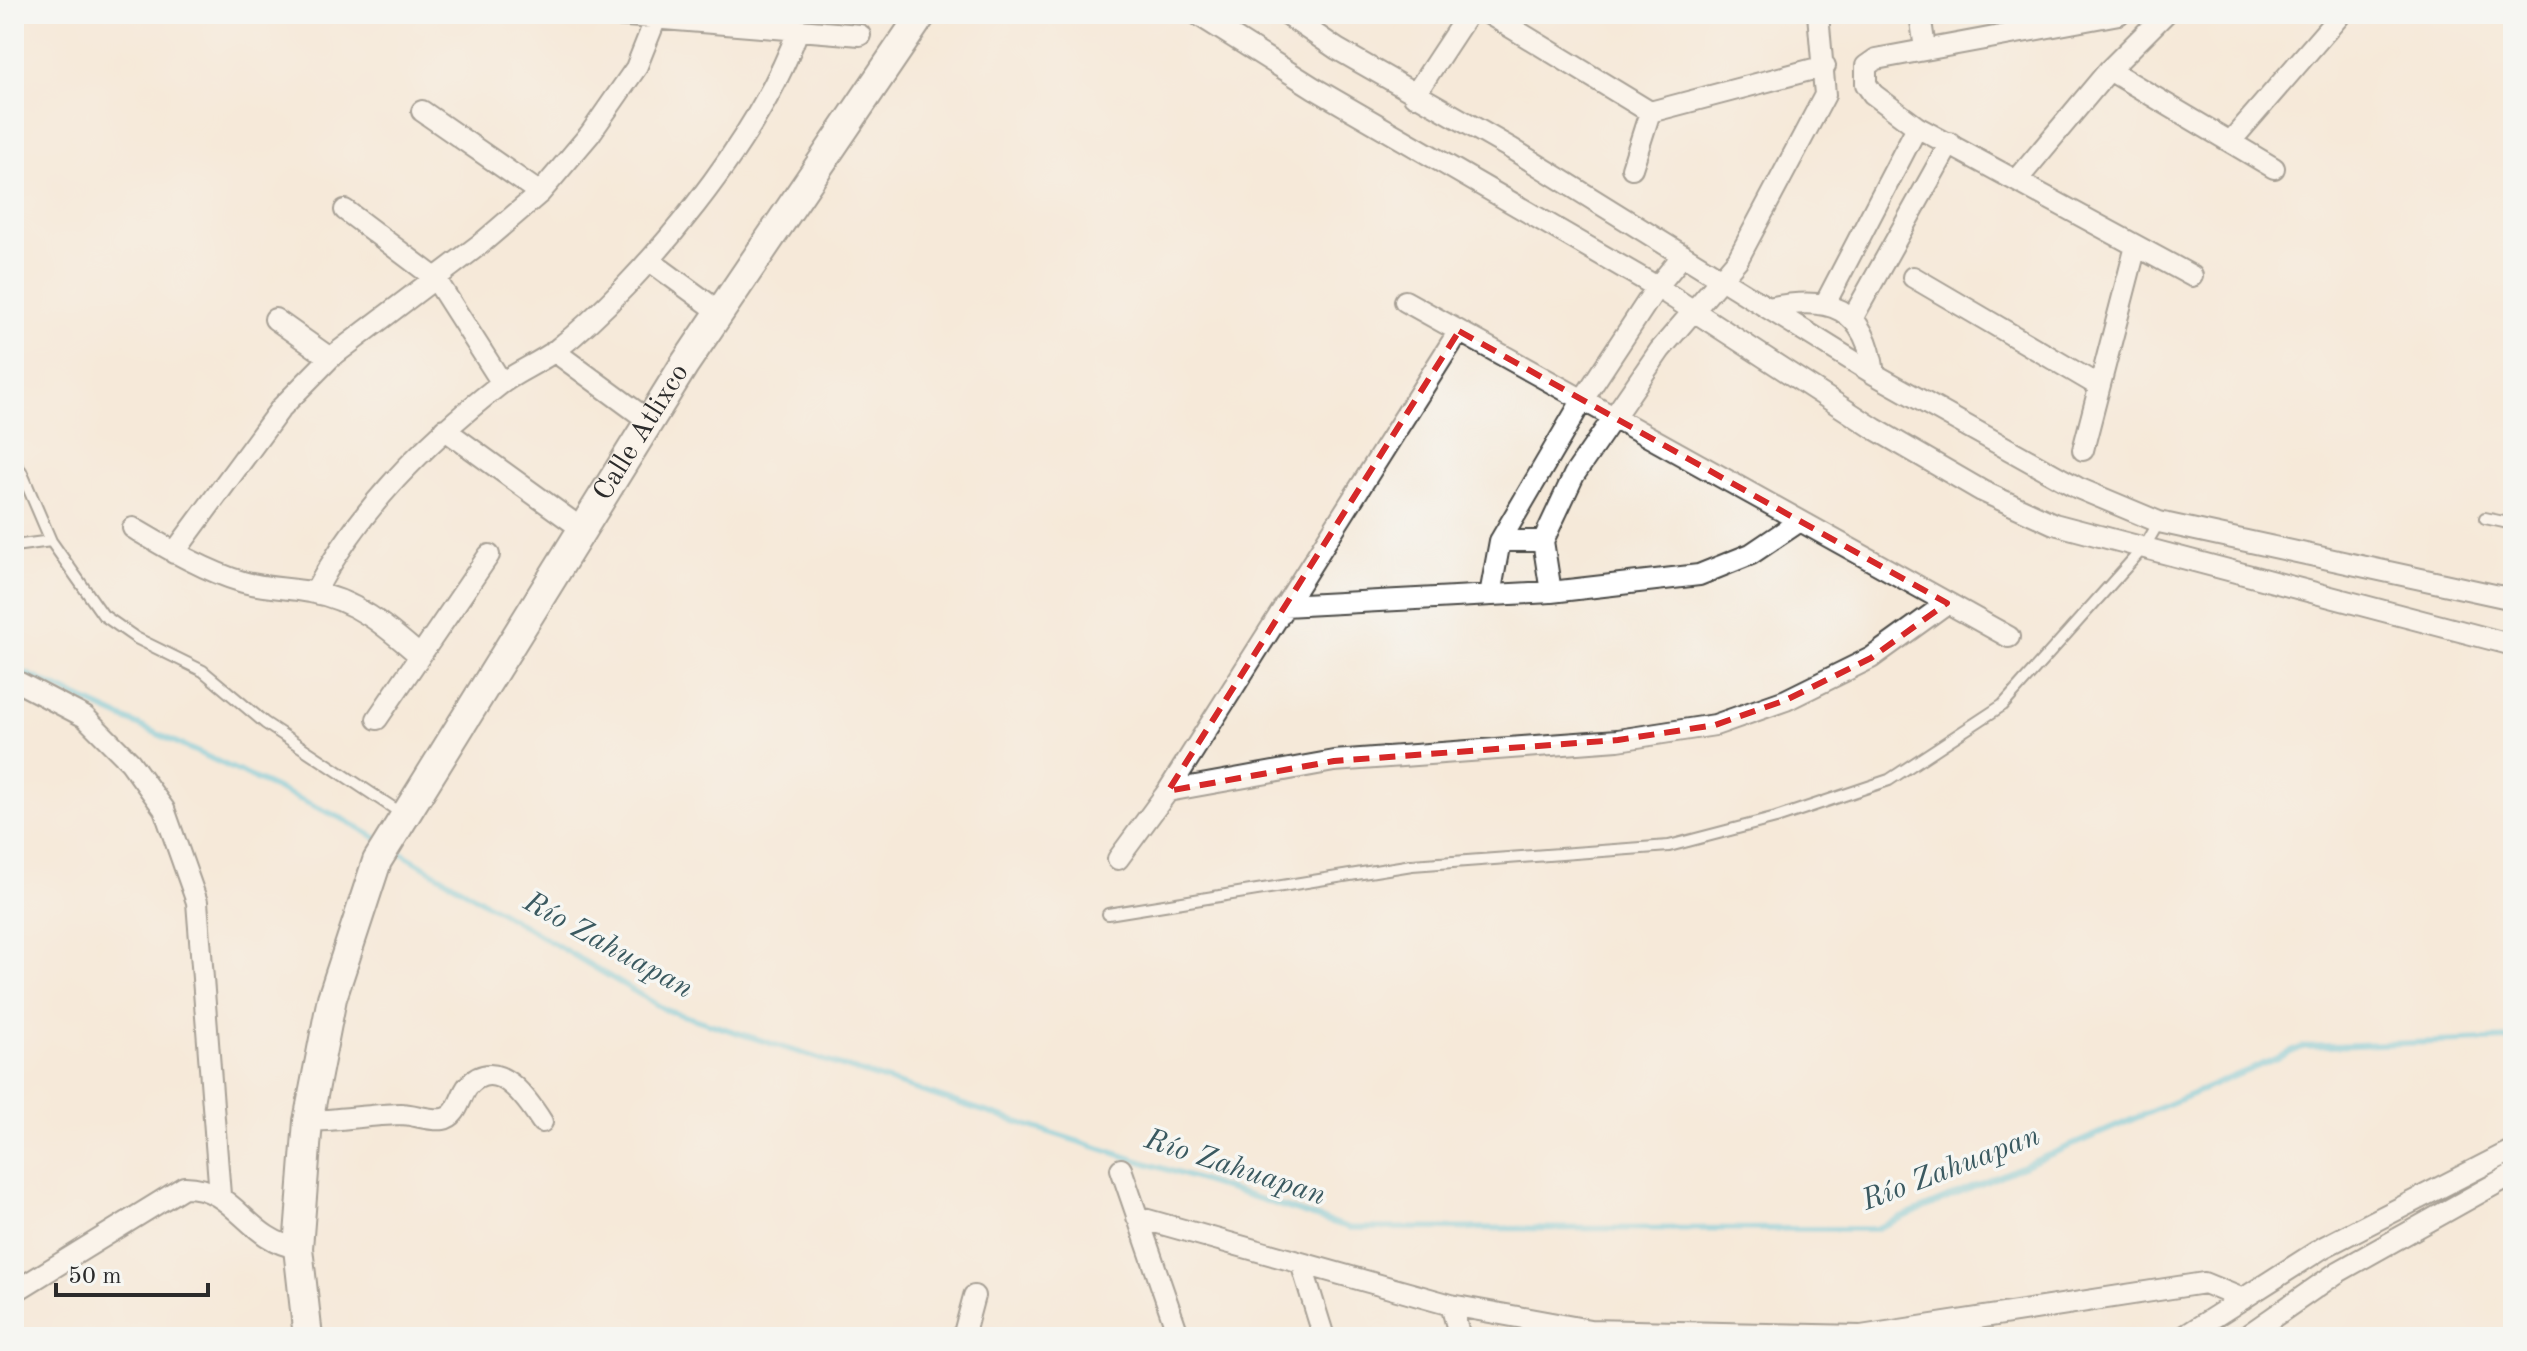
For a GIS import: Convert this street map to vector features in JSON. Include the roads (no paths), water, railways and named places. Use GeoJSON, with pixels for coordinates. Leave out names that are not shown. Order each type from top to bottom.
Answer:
{"type":"FeatureCollection","features":[{"type":"Feature","properties":{"kind":"street"},"geometry":{"type":"LineString","coordinates":[[603,14],[736,19],[798,30],[860,35]]}},
{"type":"Feature","properties":{"kind":"street","name":"Calle Atlixco"},"geometry":{"type":"LineString","coordinates":[[308,1337],[298,1248],[308,1121],[332,998],[377,861],[684,365],[922,14]]}},
{"type":"Feature","properties":{"kind":"street"},"geometry":{"type":"LineString","coordinates":[[1197,14],[1314,88],[1657,287],[1875,429],[1982,491],[2054,524],[2513,645]]}},
{"type":"Feature","properties":{"kind":"street"},"geometry":{"type":"LineString","coordinates":[[1286,14],[1414,96],[1512,149],[1874,374],[2078,488],[2159,522],[2513,599]]}},
{"type":"Feature","properties":{"kind":"street"},"geometry":{"type":"LineString","coordinates":[[1414,96],[1468,14]]}},
{"type":"Feature","properties":{"kind":"street"},"geometry":{"type":"LineString","coordinates":[[1489,14],[1650,112],[1825,66]]}},
{"type":"Feature","properties":{"kind":"street"},"geometry":{"type":"LineString","coordinates":[[1551,592],[1543,541],[1574,475],[1660,350],[1752,236],[1825,95],[1825,66],[1818,14]]}},
{"type":"Feature","properties":{"kind":"street"},"geometry":{"type":"LineString","coordinates":[[1920,14],[1925,49]]}},
{"type":"Feature","properties":{"kind":"street"},"geometry":{"type":"LineString","coordinates":[[2119,14],[1876,59],[1866,66],[1866,84],[1873,94],[1917,127],[2192,276]]}},
{"type":"Feature","properties":{"kind":"street"},"geometry":{"type":"LineString","coordinates":[[2017,180],[2109,70],[2165,14]]}},
{"type":"Feature","properties":{"kind":"street"},"geometry":{"type":"LineString","coordinates":[[2231,141],[2341,14]]}},
{"type":"Feature","properties":{"kind":"street"},"geometry":{"type":"LineString","coordinates":[[174,553],[281,408],[330,358],[540,193],[590,134],[636,68],[656,18]]}},
{"type":"Feature","properties":{"kind":"street"},"geometry":{"type":"LineString","coordinates":[[315,592],[387,487],[444,429],[502,383],[554,351],[650,261],[699,200],[745,129],[775,80],[798,30]]}},
{"type":"Feature","properties":{"kind":"street"},"geometry":{"type":"LineString","coordinates":[[2109,70],[2274,168]]}},
{"type":"Feature","properties":{"kind":"street"},"geometry":{"type":"LineString","coordinates":[[422,111],[540,193]]}},
{"type":"Feature","properties":{"kind":"street"},"geometry":{"type":"LineString","coordinates":[[1632,168],[1650,112]]}},
{"type":"Feature","properties":{"kind":"street"},"geometry":{"type":"LineString","coordinates":[[1826,302],[1917,127]]}},
{"type":"Feature","properties":{"kind":"street"},"geometry":{"type":"LineString","coordinates":[[1852,319],[1950,143]]}},
{"type":"Feature","properties":{"kind":"street"},"geometry":{"type":"LineString","coordinates":[[345,210],[435,278],[502,383]]}},
{"type":"Feature","properties":{"kind":"street"},"geometry":{"type":"LineString","coordinates":[[2083,450],[2136,246]]}},
{"type":"Feature","properties":{"kind":"street"},"geometry":{"type":"LineString","coordinates":[[1490,595],[1500,541],[1582,401],[1657,287],[1683,255]]}},
{"type":"Feature","properties":{"kind":"street"},"geometry":{"type":"LineString","coordinates":[[650,261],[710,305]]}},
{"type":"Feature","properties":{"kind":"street"},"geometry":{"type":"LineString","coordinates":[[1913,277],[2099,386]]}},
{"type":"Feature","properties":{"kind":"street"},"geometry":{"type":"LineString","coordinates":[[1405,301],[2009,637]]}},
{"type":"Feature","properties":{"kind":"street"},"geometry":{"type":"LineString","coordinates":[[1768,308],[1826,302],[1852,319],[1867,337],[1874,374]]}},
{"type":"Feature","properties":{"kind":"street"},"geometry":{"type":"LineString","coordinates":[[275,319],[330,358]]}},
{"type":"Feature","properties":{"kind":"street"},"geometry":{"type":"LineString","coordinates":[[1629,330],[1660,350]]}},
{"type":"Feature","properties":{"kind":"street"},"geometry":{"type":"LineString","coordinates":[[1118,859],[1168,791],[1459,331]]}},
{"type":"Feature","properties":{"kind":"street"},"geometry":{"type":"LineString","coordinates":[[554,351],[641,415]]}},
{"type":"Feature","properties":{"kind":"street"},"geometry":{"type":"LineString","coordinates":[[444,429],[571,521]]}},
{"type":"Feature","properties":{"kind":"street"},"geometry":{"type":"LineString","coordinates":[[1543,469],[1574,475]]}},
{"type":"Feature","properties":{"kind":"street"},"geometry":{"type":"LineString","coordinates":[[1284,606],[1551,592],[1699,575],[1751,554],[1800,521]]}},
{"type":"Feature","properties":{"kind":"street"},"geometry":{"type":"LineString","coordinates":[[133,528],[174,553],[244,582],[315,592],[347,603],[379,620],[420,656]]}},
{"type":"Feature","properties":{"kind":"street"},"geometry":{"type":"LineString","coordinates":[[1500,541],[1543,541]]}},
{"type":"Feature","properties":{"kind":"street"},"geometry":{"type":"LineString","coordinates":[[377,719],[489,555]]}},
{"type":"Feature","properties":{"kind":"street"},"geometry":{"type":"LineString","coordinates":[[1168,791],[1334,761],[1618,740],[1715,725],[1786,700],[1871,658],[1947,603]]}},
{"type":"Feature","properties":{"kind":"street"},"geometry":{"type":"LineString","coordinates":[[14,680],[85,717],[130,762],[164,809],[197,902],[220,1195]]}},
{"type":"Feature","properties":{"kind":"street"},"geometry":{"type":"LineString","coordinates":[[308,1121],[402,1114],[443,1119],[452,1115],[468,1086],[480,1077],[497,1075],[523,1091],[542,1122]]}},
{"type":"Feature","properties":{"kind":"street"},"geometry":{"type":"LineString","coordinates":[[2183,1337],[2324,1247],[2513,1150]]}},
{"type":"Feature","properties":{"kind":"street"},"geometry":{"type":"LineString","coordinates":[[1121,1169],[1179,1337]]}},
{"type":"Feature","properties":{"kind":"street"},"geometry":{"type":"LineString","coordinates":[[2245,1337],[2338,1272],[2513,1174]]}},
{"type":"Feature","properties":{"kind":"street"},"geometry":{"type":"LineString","coordinates":[[14,1292],[184,1187],[202,1187],[220,1195],[261,1235],[278,1245],[298,1248]]}},
{"type":"Feature","properties":{"kind":"street"},"geometry":{"type":"LineString","coordinates":[[2425,1196],[2439,1216]]}},
{"type":"Feature","properties":{"kind":"street"},"geometry":{"type":"LineString","coordinates":[[1137,1217],[1451,1305],[1591,1334],[1861,1337],[1987,1327],[2204,1283],[2243,1299]]}},
{"type":"Feature","properties":{"kind":"street"},"geometry":{"type":"LineString","coordinates":[[2324,1247],[2338,1272]]}},
{"type":"Feature","properties":{"kind":"street"},"geometry":{"type":"LineString","coordinates":[[1301,1263],[1324,1337]]}},
{"type":"Feature","properties":{"kind":"street"},"geometry":{"type":"LineString","coordinates":[[963,1337],[974,1296]]}},
{"type":"Feature","properties":{"kind":"street"},"geometry":{"type":"LineString","coordinates":[[1451,1305],[1460,1337]]}},
{"type":"Feature","properties":{"kind":"lane"},"geometry":{"type":"LineString","coordinates":[[14,463],[21,471],[51,541],[103,615],[136,638],[203,671],[399,826]]}},
{"type":"Feature","properties":{"kind":"lane"},"geometry":{"type":"LineString","coordinates":[[2485,518],[2513,524]]}},
{"type":"Feature","properties":{"kind":"lane"},"geometry":{"type":"LineString","coordinates":[[1108,914],[1412,865],[1669,846],[1776,818],[1889,780],[2003,705],[2145,546],[2159,522]]}},
{"type":"Feature","properties":{"kind":"lane"},"geometry":{"type":"LineString","coordinates":[[14,546],[51,541]]}},
{"type":"Feature","properties":{"kind":"waterway","name":"Río Zahuapan"},"geometry":{"type":"LineString","coordinates":[[14,668],[345,820],[380,840]]}},
{"type":"Feature","properties":{"kind":"waterway","name":"Río Zahuapan"},"geometry":{"type":"LineString","coordinates":[[393,848],[666,1010],[1350,1228],[1875,1229],[2303,1047],[2513,1039]]}}]}
